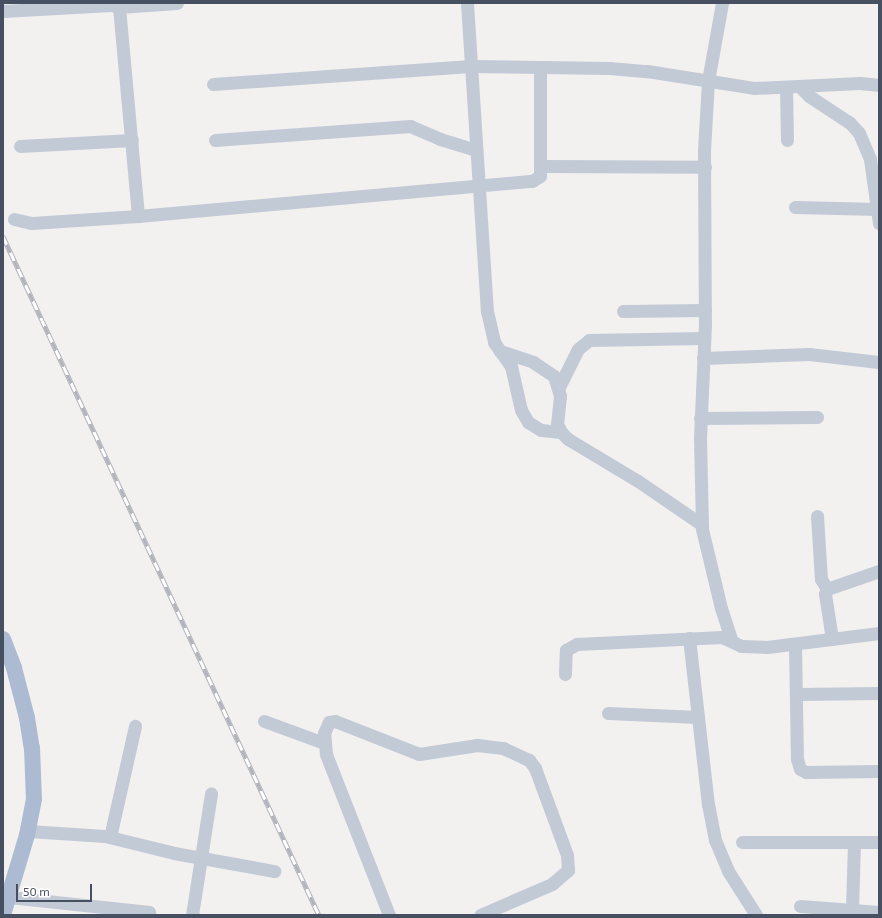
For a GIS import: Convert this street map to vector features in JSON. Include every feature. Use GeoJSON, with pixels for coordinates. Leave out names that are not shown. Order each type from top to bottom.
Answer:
{"type":"FeatureCollection","features":[{"type":"Feature","properties":{"kind":"main road"},"geometry":{"type":"LineString","coordinates":[[3,639],[27,718],[32,748],[34,799],[28,831],[5,908]]}},
{"type":"Feature","properties":{"kind":"street"},"geometry":{"type":"LineString","coordinates":[[3,11],[111,5],[118,7],[177,3]]}},
{"type":"Feature","properties":{"kind":"street"},"geometry":{"type":"LineString","coordinates":[[467,3],[487,311],[494,342],[511,366],[521,410],[528,422],[541,430],[561,432],[701,524]]}},
{"type":"Feature","properties":{"kind":"street"},"geometry":{"type":"LineString","coordinates":[[722,3],[708,81],[704,167],[705,310],[700,418],[701,524],[705,549],[731,639]]}},
{"type":"Feature","properties":{"kind":"street"},"geometry":{"type":"LineString","coordinates":[[118,7],[132,140],[138,216]]}},
{"type":"Feature","properties":{"kind":"street"},"geometry":{"type":"LineString","coordinates":[[214,84],[470,66],[617,68],[754,88],[786,88],[860,83],[879,85]]}},
{"type":"Feature","properties":{"kind":"street"},"geometry":{"type":"LineString","coordinates":[[14,219],[32,223],[138,216],[532,181],[540,176],[540,67]]}},
{"type":"Feature","properties":{"kind":"street"},"geometry":{"type":"LineString","coordinates":[[800,87],[809,96],[850,123],[859,133],[870,159],[879,224]]}},
{"type":"Feature","properties":{"kind":"street"},"geometry":{"type":"LineString","coordinates":[[786,88],[787,140]]}},
{"type":"Feature","properties":{"kind":"street"},"geometry":{"type":"LineString","coordinates":[[215,140],[410,126],[440,139],[476,150]]}},
{"type":"Feature","properties":{"kind":"street"},"geometry":{"type":"LineString","coordinates":[[20,146],[132,140]]}},
{"type":"Feature","properties":{"kind":"street"},"geometry":{"type":"LineString","coordinates":[[540,166],[704,167]]}},
{"type":"Feature","properties":{"kind":"street"},"geometry":{"type":"LineString","coordinates":[[795,207],[878,209]]}},
{"type":"Feature","properties":{"kind":"street"},"geometry":{"type":"LineString","coordinates":[[623,311],[705,310]]}},
{"type":"Feature","properties":{"kind":"street"},"geometry":{"type":"LineString","coordinates":[[561,432],[557,415],[559,387],[578,348],[589,340],[703,338]]}},
{"type":"Feature","properties":{"kind":"street"},"geometry":{"type":"LineString","coordinates":[[500,351],[522,358],[547,371],[554,376],[559,387]]}},
{"type":"Feature","properties":{"kind":"street"},"geometry":{"type":"LineString","coordinates":[[703,358],[809,354],[879,362]]}},
{"type":"Feature","properties":{"kind":"street"},"geometry":{"type":"LineString","coordinates":[[700,418],[817,417]]}},
{"type":"Feature","properties":{"kind":"street"},"geometry":{"type":"LineString","coordinates":[[817,516],[821,579],[827,589],[825,594],[832,639]]}},
{"type":"Feature","properties":{"kind":"street"},"geometry":{"type":"LineString","coordinates":[[827,589],[879,571]]}},
{"type":"Feature","properties":{"kind":"street"},"geometry":{"type":"LineString","coordinates":[[564,674],[566,650],[577,644],[722,637],[731,639],[748,647],[795,645],[879,633]]}},
{"type":"Feature","properties":{"kind":"street"},"geometry":{"type":"LineString","coordinates":[[689,638],[708,804],[715,840],[728,871],[756,915]]}},
{"type":"Feature","properties":{"kind":"street"},"geometry":{"type":"LineString","coordinates":[[795,645],[797,759],[800,769],[806,772],[879,771]]}},
{"type":"Feature","properties":{"kind":"street"},"geometry":{"type":"LineString","coordinates":[[797,694],[879,693]]}},
{"type":"Feature","properties":{"kind":"street"},"geometry":{"type":"LineString","coordinates":[[608,713],[698,717]]}},
{"type":"Feature","properties":{"kind":"street"},"geometry":{"type":"LineString","coordinates":[[264,721],[324,743]]}},
{"type":"Feature","properties":{"kind":"street"},"geometry":{"type":"LineString","coordinates":[[389,915],[324,743],[326,724],[335,721],[419,754],[477,745],[503,748],[529,760],[535,768],[567,855],[568,870],[565,876],[552,884],[480,915]]}},
{"type":"Feature","properties":{"kind":"street"},"geometry":{"type":"LineString","coordinates":[[110,837],[135,726]]}},
{"type":"Feature","properties":{"kind":"street"},"geometry":{"type":"LineString","coordinates":[[192,915],[212,793]]}},
{"type":"Feature","properties":{"kind":"street"},"geometry":{"type":"LineString","coordinates":[[28,831],[110,837],[201,858],[274,871]]}},
{"type":"Feature","properties":{"kind":"street"},"geometry":{"type":"LineString","coordinates":[[742,842],[879,842]]}},
{"type":"Feature","properties":{"kind":"street"},"geometry":{"type":"LineString","coordinates":[[852,910],[854,842]]}},
{"type":"Feature","properties":{"kind":"street"},"geometry":{"type":"LineString","coordinates":[[800,906],[879,912]]}},
{"type":"Feature","properties":{"kind":"street"},"geometry":{"type":"LineString","coordinates":[[5,908],[149,912]]}},
{"type":"Feature","properties":{"kind":"railway"},"geometry":{"type":"LineString","coordinates":[[3,236],[319,915]]}}]}
